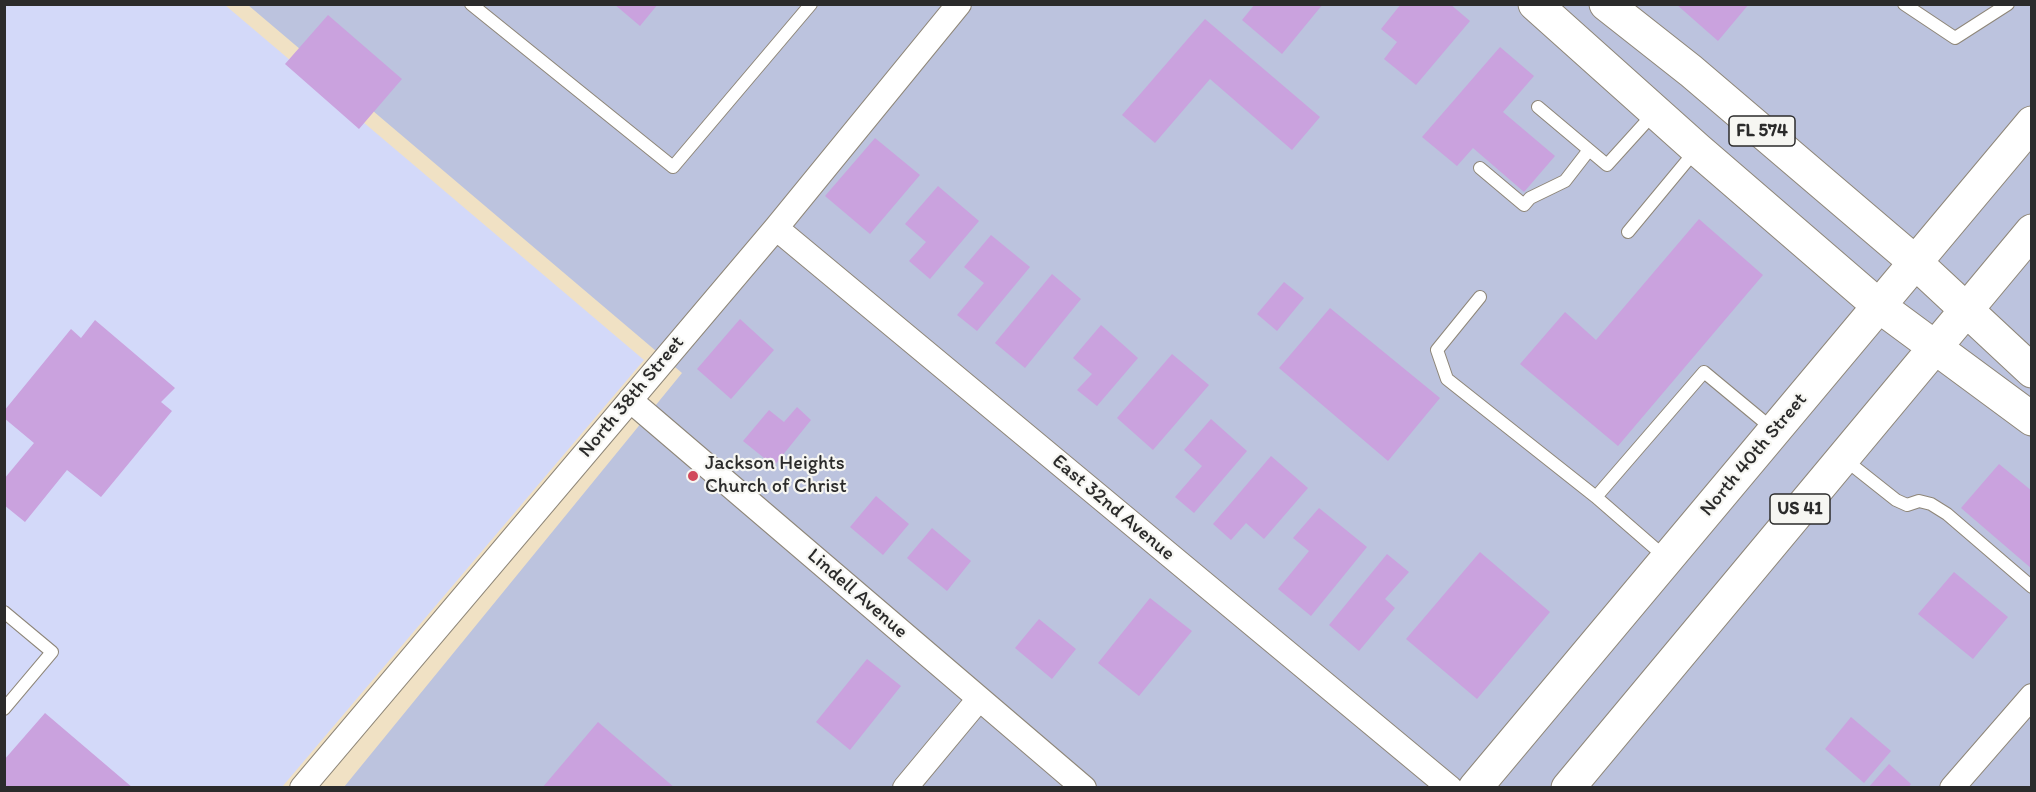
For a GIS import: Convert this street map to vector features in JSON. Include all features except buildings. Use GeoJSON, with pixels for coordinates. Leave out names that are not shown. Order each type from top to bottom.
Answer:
{"type":"FeatureCollection","features":[{"type":"Feature","properties":{"kind":"main road","name":"FL 574"},"geometry":{"type":"LineString","coordinates":[[1535,4],[1697,149],[1879,306],[2031,418]]}},
{"type":"Feature","properties":{"kind":"main road","name":"FL 574"},"geometry":{"type":"LineString","coordinates":[[1609,5],[1691,71],[1915,261],[2031,371]]}},
{"type":"Feature","properties":{"kind":"main road","name":"North 40th Street"},"geometry":{"type":"LineString","coordinates":[[1476,788],[2031,123]]}},
{"type":"Feature","properties":{"kind":"main road","name":"US 41"},"geometry":{"type":"LineString","coordinates":[[1568,788],[2031,231]]}},
{"type":"Feature","properties":{"kind":"street","name":"North 38th Street"},"geometry":{"type":"LineString","coordinates":[[302,788],[776,228],[959,4]]}},
{"type":"Feature","properties":{"kind":"street","name":"East 32nd Avenue"},"geometry":{"type":"LineString","coordinates":[[776,228],[1450,788]]}},
{"type":"Feature","properties":{"kind":"street","name":"Lindell Avenue"},"geometry":{"type":"LineString","coordinates":[[630,400],[1084,788]]}},
{"type":"Feature","properties":{"kind":"street"},"geometry":{"type":"LineString","coordinates":[[1952,788],[2031,696]]}},
{"type":"Feature","properties":{"kind":"street"},"geometry":{"type":"LineString","coordinates":[[905,788],[979,699]]}},
{"type":"Feature","properties":{"kind":"lane"},"geometry":{"type":"LineString","coordinates":[[471,4],[673,167],[811,4]]}},
{"type":"Feature","properties":{"kind":"lane"},"geometry":{"type":"LineString","coordinates":[[1904,4],[1956,38],[2008,4]]}},
{"type":"Feature","properties":{"kind":"lane"},"geometry":{"type":"LineString","coordinates":[[1538,107],[1607,165],[1655,111]]}},
{"type":"Feature","properties":{"kind":"lane"},"geometry":{"type":"LineString","coordinates":[[1628,232],[1697,149]]}},
{"type":"Feature","properties":{"kind":"lane"},"geometry":{"type":"LineString","coordinates":[[1480,168],[1524,204],[1530,198],[1565,181],[1589,150]]}},
{"type":"Feature","properties":{"kind":"lane"},"geometry":{"type":"LineString","coordinates":[[1480,297],[1437,350],[1447,379],[1596,497],[1667,558]]}},
{"type":"Feature","properties":{"kind":"lane"},"geometry":{"type":"LineString","coordinates":[[1596,497],[1704,372],[1774,430]]}},
{"type":"Feature","properties":{"kind":"lane"},"geometry":{"type":"LineString","coordinates":[[1842,458],[1896,500],[1908,505],[1918,501],[1931,504],[1947,514],[2031,587]]}},
{"type":"Feature","properties":{"kind":"lane"},"geometry":{"type":"LineString","coordinates":[[4,709],[52,652],[6,617]]}},
{"type":"Feature","properties":{"kind":"shaded area"},"geometry":{"type":"Polygon","coordinates":[[[5,5],[225,5],[644,360],[282,787],[5,788],[5,5]]]}},
{"type":"Feature","properties":{"kind":"shaded area"},"geometry":{"type":"Polygon","coordinates":[[[248,5],[2031,5],[2031,787],[344,787],[682,373],[248,5]]]}},
{"type":"Feature","properties":{"kind":"place","name":"Jackson Heights Church of Christ"},"geometry":{"type":"Point","coordinates":[693,476]}}]}
